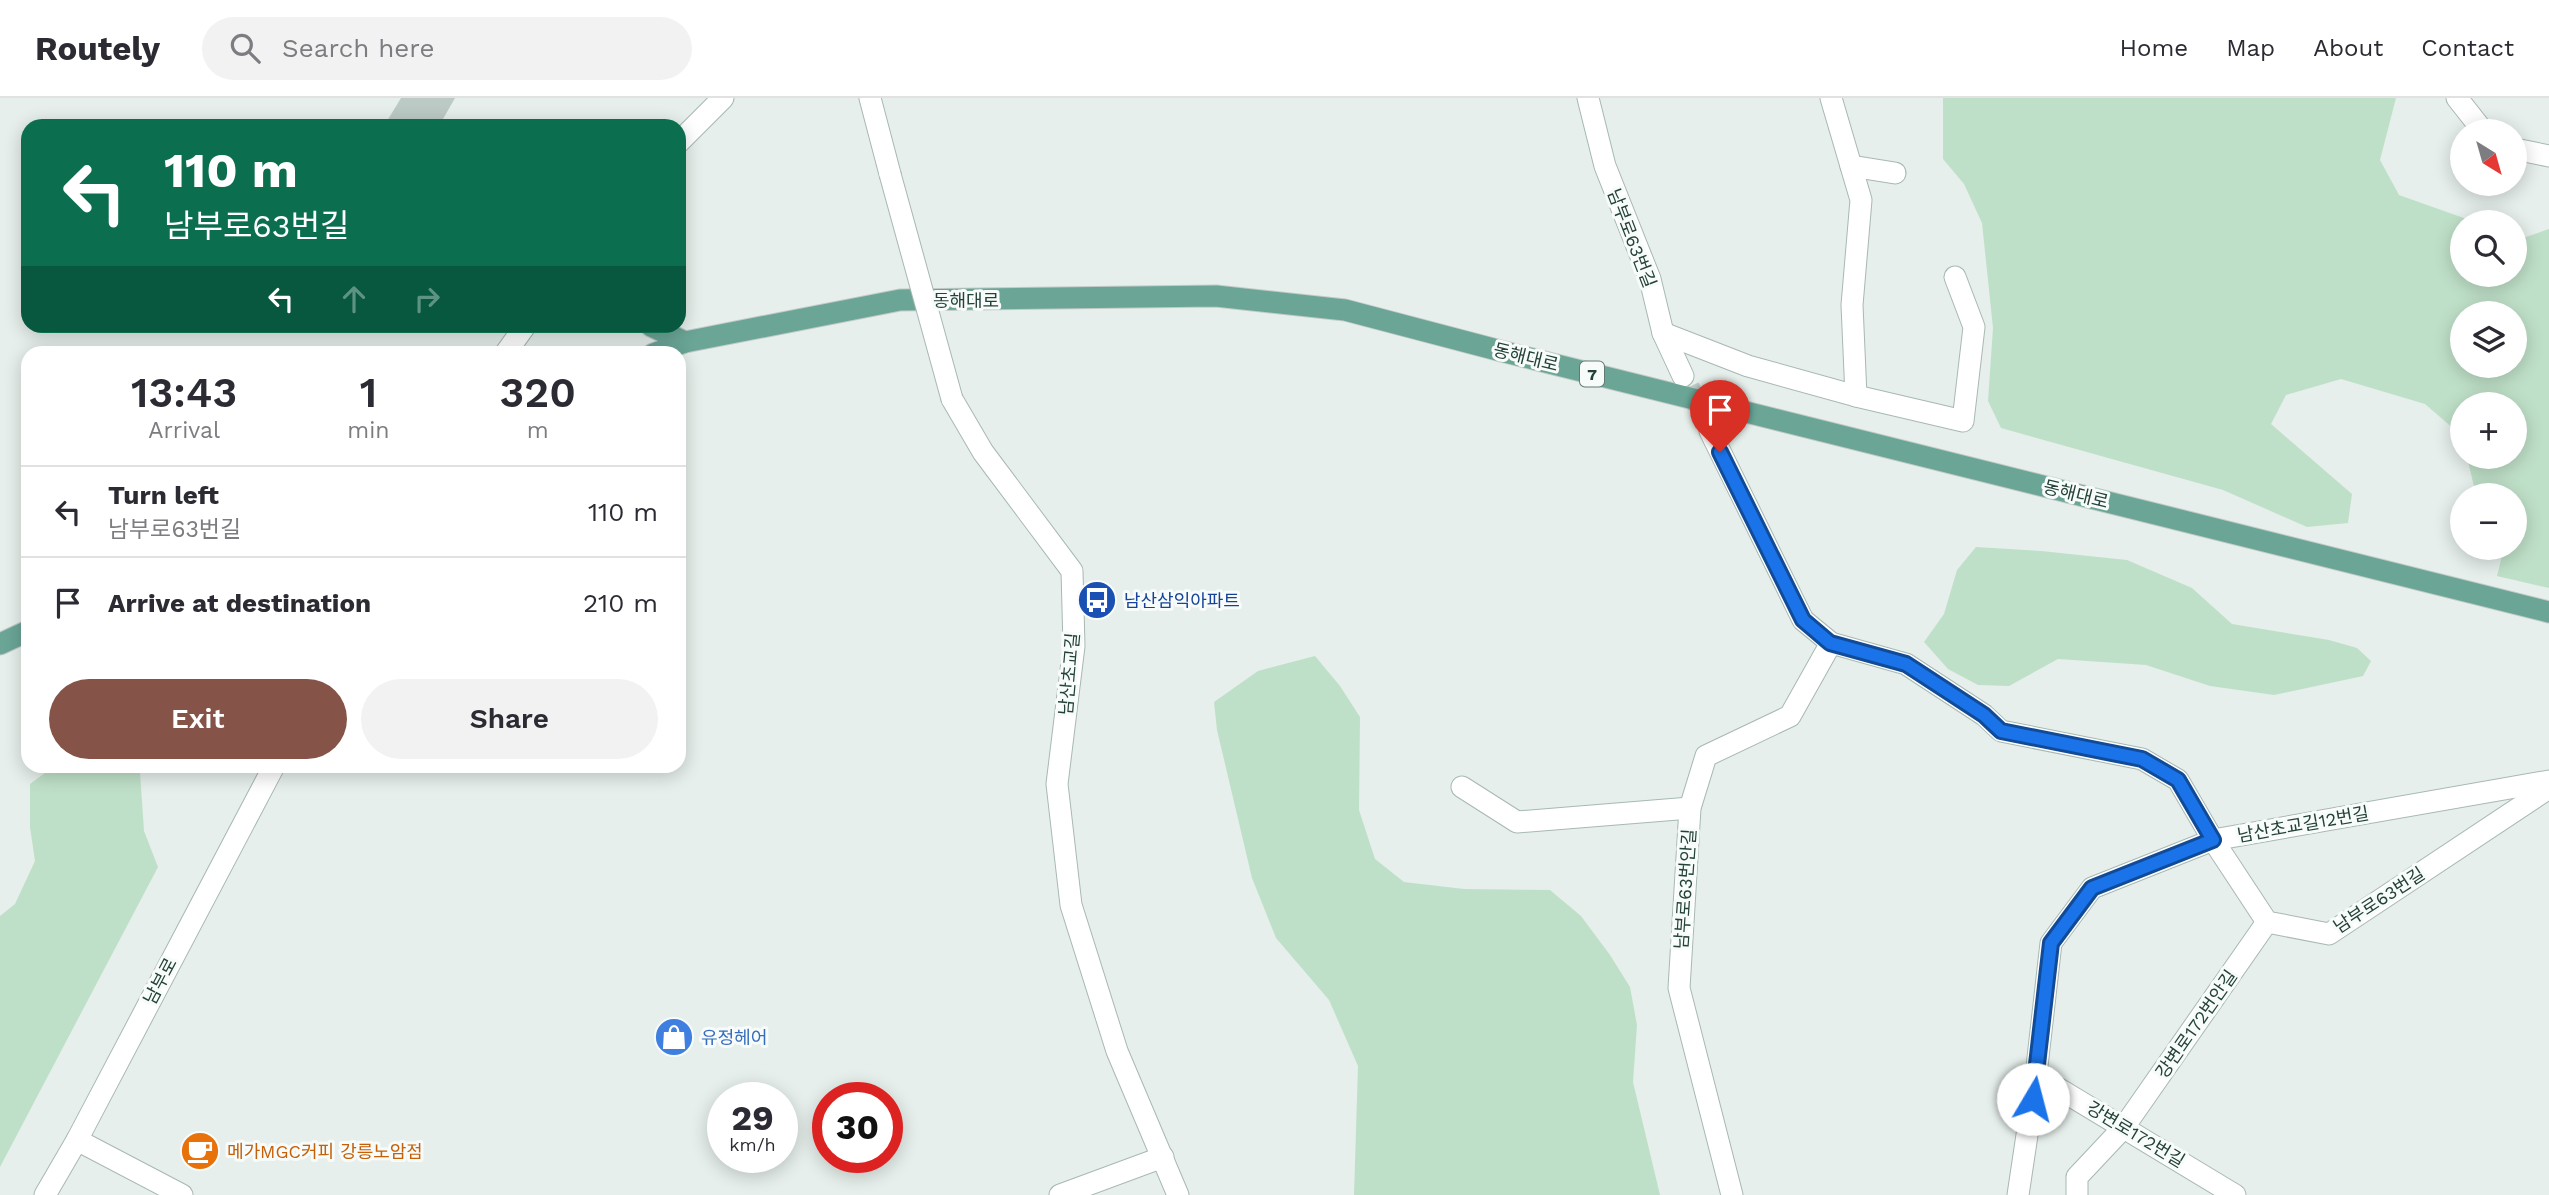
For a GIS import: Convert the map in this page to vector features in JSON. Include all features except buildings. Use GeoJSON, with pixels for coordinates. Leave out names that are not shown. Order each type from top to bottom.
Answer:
{"type":"FeatureCollection","features":[{"type":"Feature","properties":{"kind":"main road","name":"동해대로"},"geometry":{"type":"LineString","coordinates":[[674,346],[900,300],[1216,296],[1345,310],[1514,355],[2549,612]]}},
{"type":"Feature","properties":{"kind":"main road"},"geometry":{"type":"LineString","coordinates":[[666,333],[685,342]]}},
{"type":"Feature","properties":{"kind":"main road"},"geometry":{"type":"LineString","coordinates":[[0,644],[21,634]]}},
{"type":"Feature","properties":{"kind":"street"},"geometry":{"type":"LineString","coordinates":[[686,135],[723,98]]}},
{"type":"Feature","properties":{"kind":"street","name":"남부로63번길"},"geometry":{"type":"LineString","coordinates":[[1588,98],[1605,166],[1650,279],[1663,333],[1683,376]]}},
{"type":"Feature","properties":{"kind":"street"},"geometry":{"type":"LineString","coordinates":[[1831,98],[1861,200],[1852,304],[1856,397]]}},
{"type":"Feature","properties":{"kind":"street"},"geometry":{"type":"LineString","coordinates":[[2457,98],[2474,119]]}},
{"type":"Feature","properties":{"kind":"street","name":"남산초교길"},"geometry":{"type":"LineString","coordinates":[[871,99],[952,398],[984,452],[1072,572],[1074,646],[1057,784],[1071,905],[1117,1051],[1178,1195]]}},
{"type":"Feature","properties":{"kind":"street"},"geometry":{"type":"LineString","coordinates":[[2527,151],[2549,156]]}},
{"type":"Feature","properties":{"kind":"street"},"geometry":{"type":"LineString","coordinates":[[1851,166],[1895,173]]}},
{"type":"Feature","properties":{"kind":"street"},"geometry":{"type":"LineString","coordinates":[[1663,333],[1748,366],[1856,397],[1963,421],[1974,327],[1955,278]]}},
{"type":"Feature","properties":{"kind":"street"},"geometry":{"type":"LineString","coordinates":[[1710,431],[1803,620],[1830,643],[1906,664],[1984,715],[2001,731],[2142,759],[2178,780],[2213,840],[2267,922]]}},
{"type":"Feature","properties":{"kind":"street","name":"남부로63번안길"},"geometry":{"type":"LineString","coordinates":[[1732,1195],[1679,988],[1690,808],[1706,756],[1790,716],[1830,643]]}},
{"type":"Feature","properties":{"kind":"street","name":"남부로"},"geometry":{"type":"LineString","coordinates":[[45,1195],[77,1140],[270,773]]}},
{"type":"Feature","properties":{"kind":"street","name":"남산초교길12번길"},"geometry":{"type":"LineString","coordinates":[[2018,1195],[2036,1075],[2051,943],[2092,888],[2213,840],[2549,781]]}},
{"type":"Feature","properties":{"kind":"street"},"geometry":{"type":"LineString","coordinates":[[1462,787],[1517,822],[1690,808]]}},
{"type":"Feature","properties":{"kind":"street","name":"남부로63번길"},"geometry":{"type":"LineString","coordinates":[[2267,922],[2329,934],[2549,788]]}},
{"type":"Feature","properties":{"kind":"street","name":"강변로172번안길"},"geometry":{"type":"LineString","coordinates":[[2077,1195],[2077,1177],[2124,1127],[2267,922]]}},
{"type":"Feature","properties":{"kind":"street","name":"강변로172번길"},"geometry":{"type":"LineString","coordinates":[[2036,1075],[2235,1195]]}},
{"type":"Feature","properties":{"kind":"street"},"geometry":{"type":"LineString","coordinates":[[77,1140],[182,1195]]}},
{"type":"Feature","properties":{"kind":"street"},"geometry":{"type":"LineString","coordinates":[[1060,1195],[1163,1157]]}},
{"type":"Feature","properties":{"kind":"green space"},"geometry":{"type":"Polygon","coordinates":[[[1943,98],[2396,98],[2380,160],[2399,195],[2450,213],[2450,287],[2527,287],[2527,237],[2549,229],[2549,588],[2497,576],[2501,560],[2527,560],[2527,483],[2473,483],[2470,469],[2527,469],[2527,392],[2450,392],[2450,426],[2425,404],[2341,379],[2286,395],[2271,424],[2352,494],[2348,523],[2307,527],[2223,490],[2001,428],[1988,401],[1993,328],[1982,223],[1964,184],[1943,159],[1943,98]]]}},
{"type":"Feature","properties":{"kind":"green space"},"geometry":{"type":"Polygon","coordinates":[[[1976,547],[2127,560],[2192,588],[2232,624],[2329,640],[2357,648],[2371,661],[2363,676],[2274,695],[2210,686],[2146,665],[2058,659],[2009,686],[1978,685],[1948,669],[1924,642],[1944,614],[1957,570],[1976,547]]]}},
{"type":"Feature","properties":{"kind":"green space"},"geometry":{"type":"Polygon","coordinates":[[[1315,656],[1340,686],[1360,717],[1359,810],[1375,859],[1404,882],[1464,889],[1550,890],[1581,916],[1610,955],[1630,987],[1637,1025],[1633,1082],[1660,1195],[1354,1195],[1358,1066],[1329,1000],[1276,938],[1252,878],[1217,730],[1214,702],[1258,671],[1315,656]]]}},
{"type":"Feature","properties":{"kind":"green space"},"geometry":{"type":"Polygon","coordinates":[[[45,773],[140,773],[144,831],[158,867],[0,1167],[0,916],[15,904],[35,861],[30,827],[30,784],[45,773]]]}},
{"type":"Feature","properties":{"kind":"tunnel"},"geometry":{"type":"LineString","coordinates":[[1689,387],[1710,431]]}},
{"type":"Feature","properties":{"kind":"place","name":"남산삼익아파트"},"geometry":{"type":"Point","coordinates":[1097,600]}},
{"type":"Feature","properties":{"kind":"place","name":"유정헤어"},"geometry":{"type":"Point","coordinates":[674,1037]}},
{"type":"Feature","properties":{"kind":"place","name":"메가MGC커피 강릉노암점"},"geometry":{"type":"Point","coordinates":[200,1151]}},
{"type":"Feature","properties":{"kind":"route"},"geometry":{"type":"LineString","coordinates":[[1720,452],[1803,620],[1830,643],[1906,664],[1984,715],[2001,731],[2142,759],[2178,780],[2213,840],[2092,888],[2051,943],[2033,1099]]}}]}
